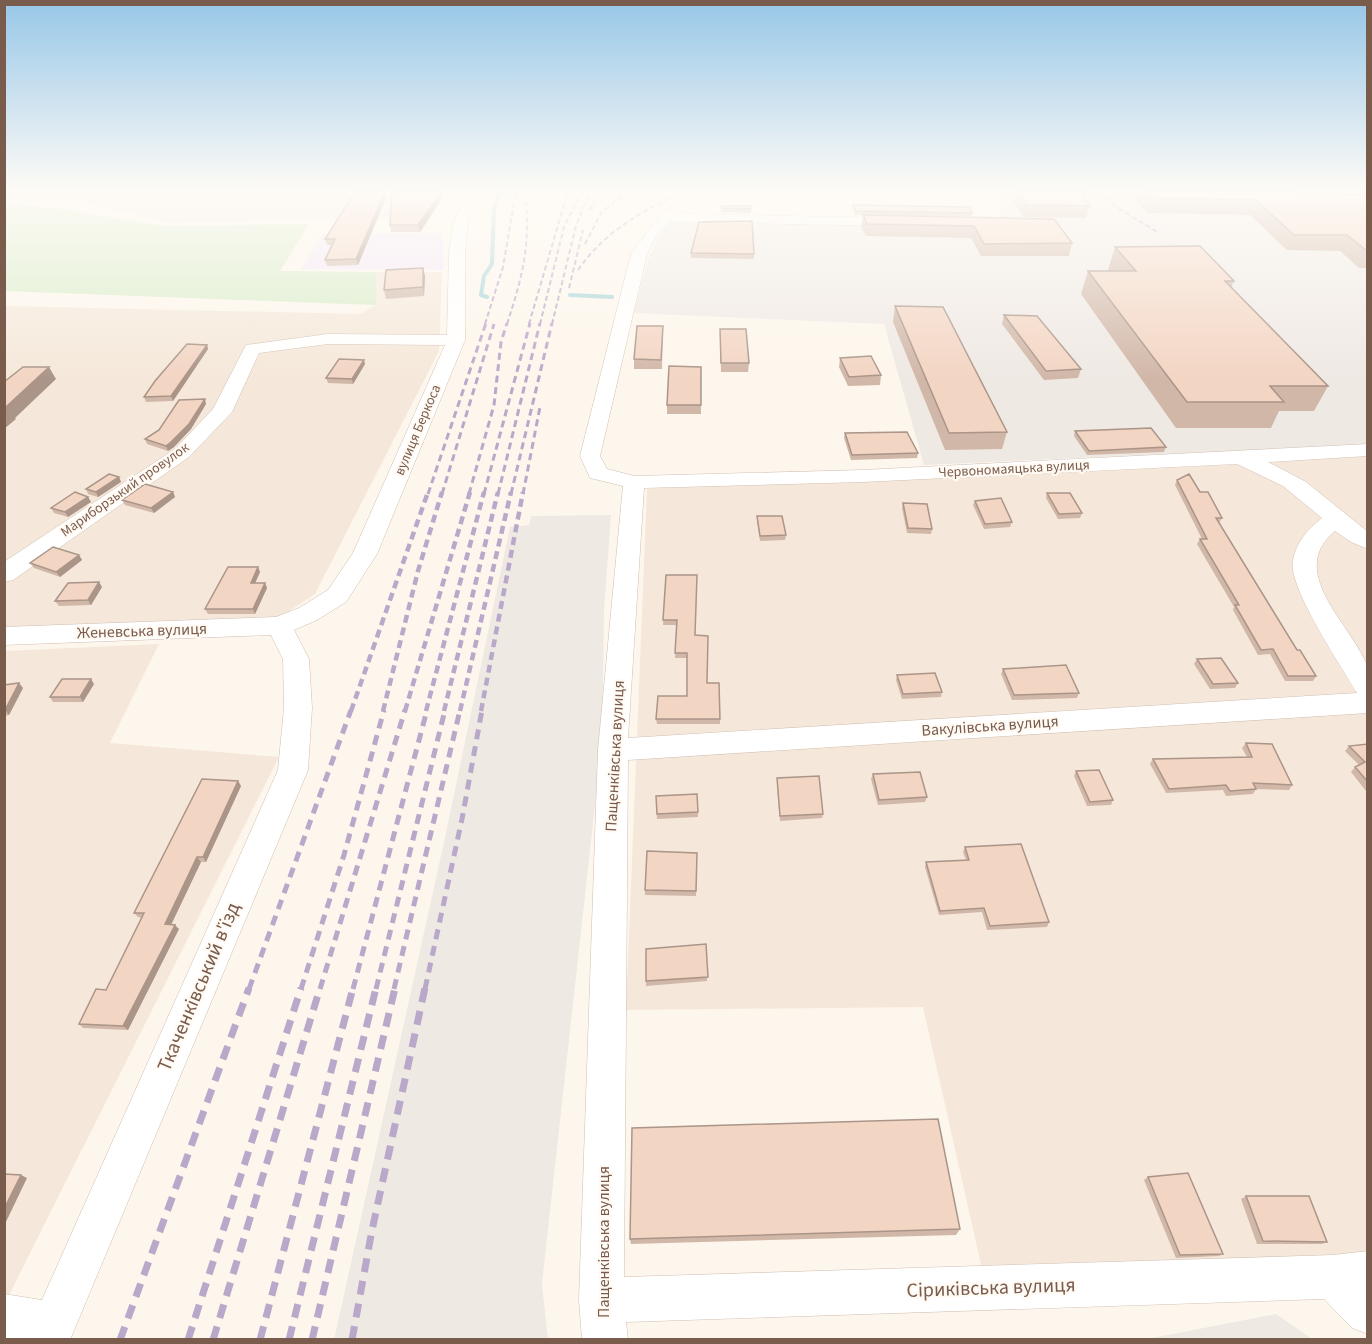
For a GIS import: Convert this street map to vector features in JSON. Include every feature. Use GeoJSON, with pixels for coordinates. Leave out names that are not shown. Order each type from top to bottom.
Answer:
{"type":"FeatureCollection","features":[{"type":"Feature","properties":{"kind":"street","name":"вулиця Беркоса"},"geometry":{"type":"LineString","coordinates":[[279,626],[308,614],[337,596],[365,554],[456,340],[458,254]]}},
{"type":"Feature","properties":{"kind":"street"},"geometry":{"type":"LineString","coordinates":[[634,482],[598,473],[590,456],[639,254]]}},
{"type":"Feature","properties":{"kind":"street","name":"Мариборзький провулок"},"geometry":{"type":"LineString","coordinates":[[4,574],[182,453],[222,412],[252,349],[328,339],[456,340]]}},
{"type":"Feature","properties":{"kind":"street"},"geometry":{"type":"LineString","coordinates":[[1239,458],[1368,450]]}},
{"type":"Feature","properties":{"kind":"street","name":"Червономаяцька вулиця"},"geometry":{"type":"LineString","coordinates":[[634,482],[863,476],[1239,458],[1271,471],[1306,492],[1335,519],[1368,542]]}},
{"type":"Feature","properties":{"kind":"street","name":"Пащенківська вулиця"},"geometry":{"type":"LineString","coordinates":[[603,1320],[613,750],[634,482]]}},
{"type":"Feature","properties":{"kind":"street"},"geometry":{"type":"LineString","coordinates":[[1335,519],[1314,536],[1304,561],[1307,585],[1368,688]]}},
{"type":"Feature","properties":{"kind":"street","name":"Женевська вулиця"},"geometry":{"type":"LineString","coordinates":[[4,636],[279,626]]}},
{"type":"Feature","properties":{"kind":"street","name":"Ткаченківський в'їзд"},"geometry":{"type":"LineString","coordinates":[[50,1332],[293,770],[298,708],[296,658],[279,626]]}},
{"type":"Feature","properties":{"kind":"street","name":"Вакулівська вулиця"},"geometry":{"type":"LineString","coordinates":[[613,750],[1368,703]]}},
{"type":"Feature","properties":{"kind":"street","name":"Сіриківська вулиця"},"geometry":{"type":"LineString","coordinates":[[603,1320],[1351,1275],[1368,1312]]}},
{"type":"Feature","properties":{"kind":"street"},"geometry":{"type":"LineString","coordinates":[[4,1317],[50,1332]]}},
{"type":"Feature","properties":{"kind":"shaded area"},"geometry":{"type":"Polygon","coordinates":[[[311,254],[443,254],[443,270],[301,269],[311,254]]]}},
{"type":"Feature","properties":{"kind":"shaded area"},"geometry":{"type":"Polygon","coordinates":[[[651,254],[1367,254],[1367,445],[924,465],[884,324],[634,313],[651,254]]]}},
{"type":"Feature","properties":{"kind":"shaded area"},"geometry":{"type":"Polygon","coordinates":[[[376,272],[442,272],[439,351],[315,594],[271,623],[5,629],[4,306],[360,314],[376,305],[376,272]]]}},
{"type":"Feature","properties":{"kind":"shaded area"},"geometry":{"type":"Polygon","coordinates":[[[1367,451],[1367,1289],[982,1269],[923,1007],[626,1010],[647,489],[1367,451]]]}},
{"type":"Feature","properties":{"kind":"shaded area"},"geometry":{"type":"Polygon","coordinates":[[[611,515],[604,610],[602,742],[542,1284],[548,1339],[334,1340],[444,842],[510,527],[529,525],[531,516],[611,515]]]}},
{"type":"Feature","properties":{"kind":"shaded area"},"geometry":{"type":"Polygon","coordinates":[[[159,644],[110,743],[279,757],[5,1303],[5,651],[159,644]]]}},
{"type":"Feature","properties":{"kind":"shaded area"},"geometry":{"type":"Polygon","coordinates":[[[1276,1314],[1312,1339],[1147,1339],[1276,1314]]]}},
{"type":"Feature","properties":{"kind":"green space"},"geometry":{"type":"Polygon","coordinates":[[[5,254],[291,254],[280,271],[376,272],[376,305],[5,291],[5,254]]]}},
{"type":"Feature","properties":{"kind":"building"},"geometry":{"type":"Polygon","coordinates":[[[328,254],[358,254],[356,259],[325,260],[328,254]]]}},
{"type":"Feature","properties":{"kind":"building"},"geometry":{"type":"Polygon","coordinates":[[[1121,254],[1207,254],[1234,281],[1225,281],[1328,386],[1270,386],[1284,402],[1187,402],[1088,271],[1136,271],[1121,254]]]}},
{"type":"Feature","properties":{"kind":"building"},"geometry":{"type":"Polygon","coordinates":[[[423,268],[423,287],[384,290],[386,270],[423,268]]]}},
{"type":"Feature","properties":{"kind":"building"},"geometry":{"type":"Polygon","coordinates":[[[895,306],[943,307],[1007,432],[949,433],[895,306]]]}},
{"type":"Feature","properties":{"kind":"building"},"geometry":{"type":"Polygon","coordinates":[[[1004,315],[1037,316],[1081,369],[1046,371],[1004,315]]]}},
{"type":"Feature","properties":{"kind":"building"},"geometry":{"type":"Polygon","coordinates":[[[637,326],[663,326],[661,360],[634,359],[637,326]]]}},
{"type":"Feature","properties":{"kind":"building"},"geometry":{"type":"Polygon","coordinates":[[[720,329],[746,329],[749,363],[721,363],[720,329]]]}},
{"type":"Feature","properties":{"kind":"building"},"geometry":{"type":"Polygon","coordinates":[[[187,344],[207,345],[171,396],[144,397],[155,381],[187,344]]]}},
{"type":"Feature","properties":{"kind":"building"},"geometry":{"type":"Polygon","coordinates":[[[871,356],[881,375],[849,377],[840,358],[871,356]]]}},
{"type":"Feature","properties":{"kind":"building"},"geometry":{"type":"Polygon","coordinates":[[[339,359],[364,360],[352,379],[326,378],[339,359]]]}},
{"type":"Feature","properties":{"kind":"building"},"geometry":{"type":"Polygon","coordinates":[[[669,366],[701,367],[701,405],[667,405],[669,366]]]}},
{"type":"Feature","properties":{"kind":"building"},"geometry":{"type":"Polygon","coordinates":[[[23,367],[49,367],[4,410],[4,382],[23,367]]]}},
{"type":"Feature","properties":{"kind":"building"},"geometry":{"type":"Polygon","coordinates":[[[205,399],[189,424],[166,446],[145,439],[159,430],[179,400],[205,399]]]}},
{"type":"Feature","properties":{"kind":"building"},"geometry":{"type":"Polygon","coordinates":[[[1151,428],[1166,447],[1089,451],[1075,431],[1151,428]]]}},
{"type":"Feature","properties":{"kind":"building"},"geometry":{"type":"Polygon","coordinates":[[[907,432],[918,453],[852,455],[845,433],[907,432]]]}},
{"type":"Feature","properties":{"kind":"building"},"geometry":{"type":"Polygon","coordinates":[[[109,474],[119,477],[96,492],[86,489],[109,474]]]}},
{"type":"Feature","properties":{"kind":"building"},"geometry":{"type":"Polygon","coordinates":[[[1189,474],[1200,492],[1208,492],[1222,518],[1216,518],[1297,650],[1300,650],[1316,676],[1288,676],[1273,649],[1261,650],[1235,605],[1239,605],[1200,539],[1207,539],[1177,480],[1189,474]]]}},
{"type":"Feature","properties":{"kind":"building"},"geometry":{"type":"Polygon","coordinates":[[[145,484],[173,492],[151,508],[122,500],[145,484]]]}},
{"type":"Feature","properties":{"kind":"building"},"geometry":{"type":"Polygon","coordinates":[[[75,492],[88,497],[65,512],[51,508],[75,492]]]}},
{"type":"Feature","properties":{"kind":"building"},"geometry":{"type":"Polygon","coordinates":[[[1047,493],[1070,493],[1082,513],[1059,514],[1047,493]]]}},
{"type":"Feature","properties":{"kind":"building"},"geometry":{"type":"Polygon","coordinates":[[[1001,498],[1012,522],[985,524],[975,501],[1001,498]]]}},
{"type":"Feature","properties":{"kind":"building"},"geometry":{"type":"Polygon","coordinates":[[[903,503],[927,504],[932,529],[908,528],[903,503]]]}},
{"type":"Feature","properties":{"kind":"building"},"geometry":{"type":"Polygon","coordinates":[[[757,516],[782,516],[786,535],[760,536],[757,516]]]}},
{"type":"Feature","properties":{"kind":"building"},"geometry":{"type":"Polygon","coordinates":[[[53,547],[79,555],[56,572],[30,563],[53,547]]]}},
{"type":"Feature","properties":{"kind":"building"},"geometry":{"type":"Polygon","coordinates":[[[228,567],[258,567],[251,583],[265,583],[253,609],[205,609],[228,567]]]}},
{"type":"Feature","properties":{"kind":"building"},"geometry":{"type":"Polygon","coordinates":[[[666,575],[697,575],[695,635],[708,636],[707,683],[719,683],[720,719],[656,719],[658,696],[687,696],[687,653],[675,653],[677,620],[663,620],[666,575]]]}},
{"type":"Feature","properties":{"kind":"building"},"geometry":{"type":"Polygon","coordinates":[[[99,582],[88,600],[55,601],[68,583],[99,582]]]}},
{"type":"Feature","properties":{"kind":"building"},"geometry":{"type":"Polygon","coordinates":[[[1221,658],[1238,683],[1213,684],[1197,659],[1221,658]]]}},
{"type":"Feature","properties":{"kind":"building"},"geometry":{"type":"Polygon","coordinates":[[[1066,665],[1079,693],[1014,695],[1003,669],[1066,665]]]}},
{"type":"Feature","properties":{"kind":"building"},"geometry":{"type":"Polygon","coordinates":[[[935,673],[942,692],[903,694],[897,675],[935,673]]]}},
{"type":"Feature","properties":{"kind":"building"},"geometry":{"type":"Polygon","coordinates":[[[62,679],[91,679],[80,697],[50,697],[62,679]]]}},
{"type":"Feature","properties":{"kind":"building"},"geometry":{"type":"Polygon","coordinates":[[[19,683],[5,710],[4,710],[4,685],[19,683]]]}},
{"type":"Feature","properties":{"kind":"building"},"geometry":{"type":"Polygon","coordinates":[[[1246,743],[1272,744],[1292,785],[1253,783],[1256,789],[1230,791],[1226,785],[1169,789],[1153,759],[1252,757],[1246,743]]]}},
{"type":"Feature","properties":{"kind":"building"},"geometry":{"type":"Polygon","coordinates":[[[1368,744],[1368,782],[1355,767],[1365,762],[1349,746],[1368,744]]]}},
{"type":"Feature","properties":{"kind":"building"},"geometry":{"type":"Polygon","coordinates":[[[1099,770],[1113,800],[1090,802],[1076,771],[1099,770]]]}},
{"type":"Feature","properties":{"kind":"building"},"geometry":{"type":"Polygon","coordinates":[[[920,772],[927,797],[879,800],[873,774],[920,772]]]}},
{"type":"Feature","properties":{"kind":"building"},"geometry":{"type":"Polygon","coordinates":[[[819,776],[823,814],[780,816],[777,778],[819,776]]]}},
{"type":"Feature","properties":{"kind":"building"},"geometry":{"type":"Polygon","coordinates":[[[202,779],[238,781],[203,857],[197,857],[165,924],[175,925],[123,1026],[79,1024],[96,989],[106,990],[144,913],[134,913],[202,779]]]}},
{"type":"Feature","properties":{"kind":"building"},"geometry":{"type":"Polygon","coordinates":[[[697,794],[698,812],[657,814],[656,796],[697,794]]]}},
{"type":"Feature","properties":{"kind":"building"},"geometry":{"type":"Polygon","coordinates":[[[1021,844],[1049,922],[990,926],[984,908],[940,911],[926,862],[969,860],[965,847],[1021,844]]]}},
{"type":"Feature","properties":{"kind":"building"},"geometry":{"type":"Polygon","coordinates":[[[647,851],[697,853],[696,891],[645,890],[647,851]]]}},
{"type":"Feature","properties":{"kind":"building"},"geometry":{"type":"Polygon","coordinates":[[[706,944],[708,977],[646,981],[646,949],[706,944]]]}},
{"type":"Feature","properties":{"kind":"building"},"geometry":{"type":"Polygon","coordinates":[[[938,1119],[960,1229],[630,1239],[632,1128],[938,1119]]]}},
{"type":"Feature","properties":{"kind":"building"},"geometry":{"type":"Polygon","coordinates":[[[1188,1173],[1223,1254],[1180,1255],[1148,1177],[1188,1173]]]}},
{"type":"Feature","properties":{"kind":"building"},"geometry":{"type":"Polygon","coordinates":[[[4,1174],[21,1175],[4,1209],[4,1174]]]}},
{"type":"Feature","properties":{"kind":"building"},"geometry":{"type":"Polygon","coordinates":[[[1246,1196],[1309,1196],[1327,1242],[1263,1241],[1246,1196]]]}},
{"type":"Feature","properties":{"kind":"waterway"},"geometry":{"type":"LineString","coordinates":[[487,297],[481,295],[484,276],[492,264],[492,254]]}},
{"type":"Feature","properties":{"kind":"waterway"},"geometry":{"type":"LineString","coordinates":[[570,295],[612,297]]}},
{"type":"Feature","properties":{"kind":"railway"},"geometry":{"type":"LineString","coordinates":[[485,324],[505,254]]}},
{"type":"Feature","properties":{"kind":"railway"},"geometry":{"type":"LineString","coordinates":[[507,324],[525,254]]}},
{"type":"Feature","properties":{"kind":"railway"},"geometry":{"type":"LineString","coordinates":[[529,324],[550,254]]}},
{"type":"Feature","properties":{"kind":"railway"},"geometry":{"type":"LineString","coordinates":[[540,324],[557,254]]}},
{"type":"Feature","properties":{"kind":"railway"},"geometry":{"type":"LineString","coordinates":[[552,324],[569,254]]}},
{"type":"Feature","properties":{"kind":"railway"},"geometry":{"type":"LineString","coordinates":[[569,288],[577,254]]}},
{"type":"Feature","properties":{"kind":"railway"},"geometry":{"type":"LineString","coordinates":[[578,270],[591,254]]}},
{"type":"Feature","properties":{"kind":"railway"},"geometry":{"type":"LineString","coordinates":[[428,494],[486,323]]}},
{"type":"Feature","properties":{"kind":"railway"},"geometry":{"type":"LineString","coordinates":[[469,494],[494,405],[501,342],[507,323]]}},
{"type":"Feature","properties":{"kind":"railway"},"geometry":{"type":"LineString","coordinates":[[484,494],[530,323]]}},
{"type":"Feature","properties":{"kind":"railway"},"geometry":{"type":"LineString","coordinates":[[498,494],[540,323]]}},
{"type":"Feature","properties":{"kind":"railway"},"geometry":{"type":"LineString","coordinates":[[511,494],[552,323]]}},
{"type":"Feature","properties":{"kind":"railway"},"geometry":{"type":"LineString","coordinates":[[442,494],[494,324]]}},
{"type":"Feature","properties":{"kind":"railway"},"geometry":{"type":"LineString","coordinates":[[523,494],[540,407]]}},
{"type":"Feature","properties":{"kind":"railway"},"geometry":{"type":"LineString","coordinates":[[351,711],[428,492]]}},
{"type":"Feature","properties":{"kind":"railway"},"geometry":{"type":"LineString","coordinates":[[383,711],[418,571],[442,492]]}},
{"type":"Feature","properties":{"kind":"railway"},"geometry":{"type":"LineString","coordinates":[[405,711],[470,492]]}},
{"type":"Feature","properties":{"kind":"railway"},"geometry":{"type":"LineString","coordinates":[[426,711],[484,492]]}},
{"type":"Feature","properties":{"kind":"railway"},"geometry":{"type":"LineString","coordinates":[[444,711],[498,492]]}},
{"type":"Feature","properties":{"kind":"railway"},"geometry":{"type":"LineString","coordinates":[[460,711],[511,492]]}},
{"type":"Feature","properties":{"kind":"railway"},"geometry":{"type":"LineString","coordinates":[[481,711],[523,492]]}},
{"type":"Feature","properties":{"kind":"railway"},"geometry":{"type":"LineString","coordinates":[[249,989],[351,710]]}},
{"type":"Feature","properties":{"kind":"railway"},"geometry":{"type":"LineString","coordinates":[[301,989],[344,855],[384,710]]}},
{"type":"Feature","properties":{"kind":"railway"},"geometry":{"type":"LineString","coordinates":[[320,989],[405,710]]}},
{"type":"Feature","properties":{"kind":"railway"},"geometry":{"type":"LineString","coordinates":[[353,989],[427,710]]}},
{"type":"Feature","properties":{"kind":"railway"},"geometry":{"type":"LineString","coordinates":[[376,989],[445,710]]}},
{"type":"Feature","properties":{"kind":"railway"},"geometry":{"type":"LineString","coordinates":[[394,989],[460,710]]}},
{"type":"Feature","properties":{"kind":"railway"},"geometry":{"type":"LineString","coordinates":[[425,989],[462,819],[482,710]]}},
{"type":"Feature","properties":{"kind":"railway"},"geometry":{"type":"LineString","coordinates":[[120,1340],[249,988]]}},
{"type":"Feature","properties":{"kind":"railway"},"geometry":{"type":"LineString","coordinates":[[188,1340],[301,988]]}},
{"type":"Feature","properties":{"kind":"railway"},"geometry":{"type":"LineString","coordinates":[[213,1340],[320,988]]}},
{"type":"Feature","properties":{"kind":"railway"},"geometry":{"type":"LineString","coordinates":[[260,1340],[353,988]]}},
{"type":"Feature","properties":{"kind":"railway"},"geometry":{"type":"LineString","coordinates":[[289,1340],[376,988]]}},
{"type":"Feature","properties":{"kind":"railway"},"geometry":{"type":"LineString","coordinates":[[312,1340],[395,988]]}},
{"type":"Feature","properties":{"kind":"railway"},"geometry":{"type":"LineString","coordinates":[[352,1340],[372,1230],[425,988]]}}]}
